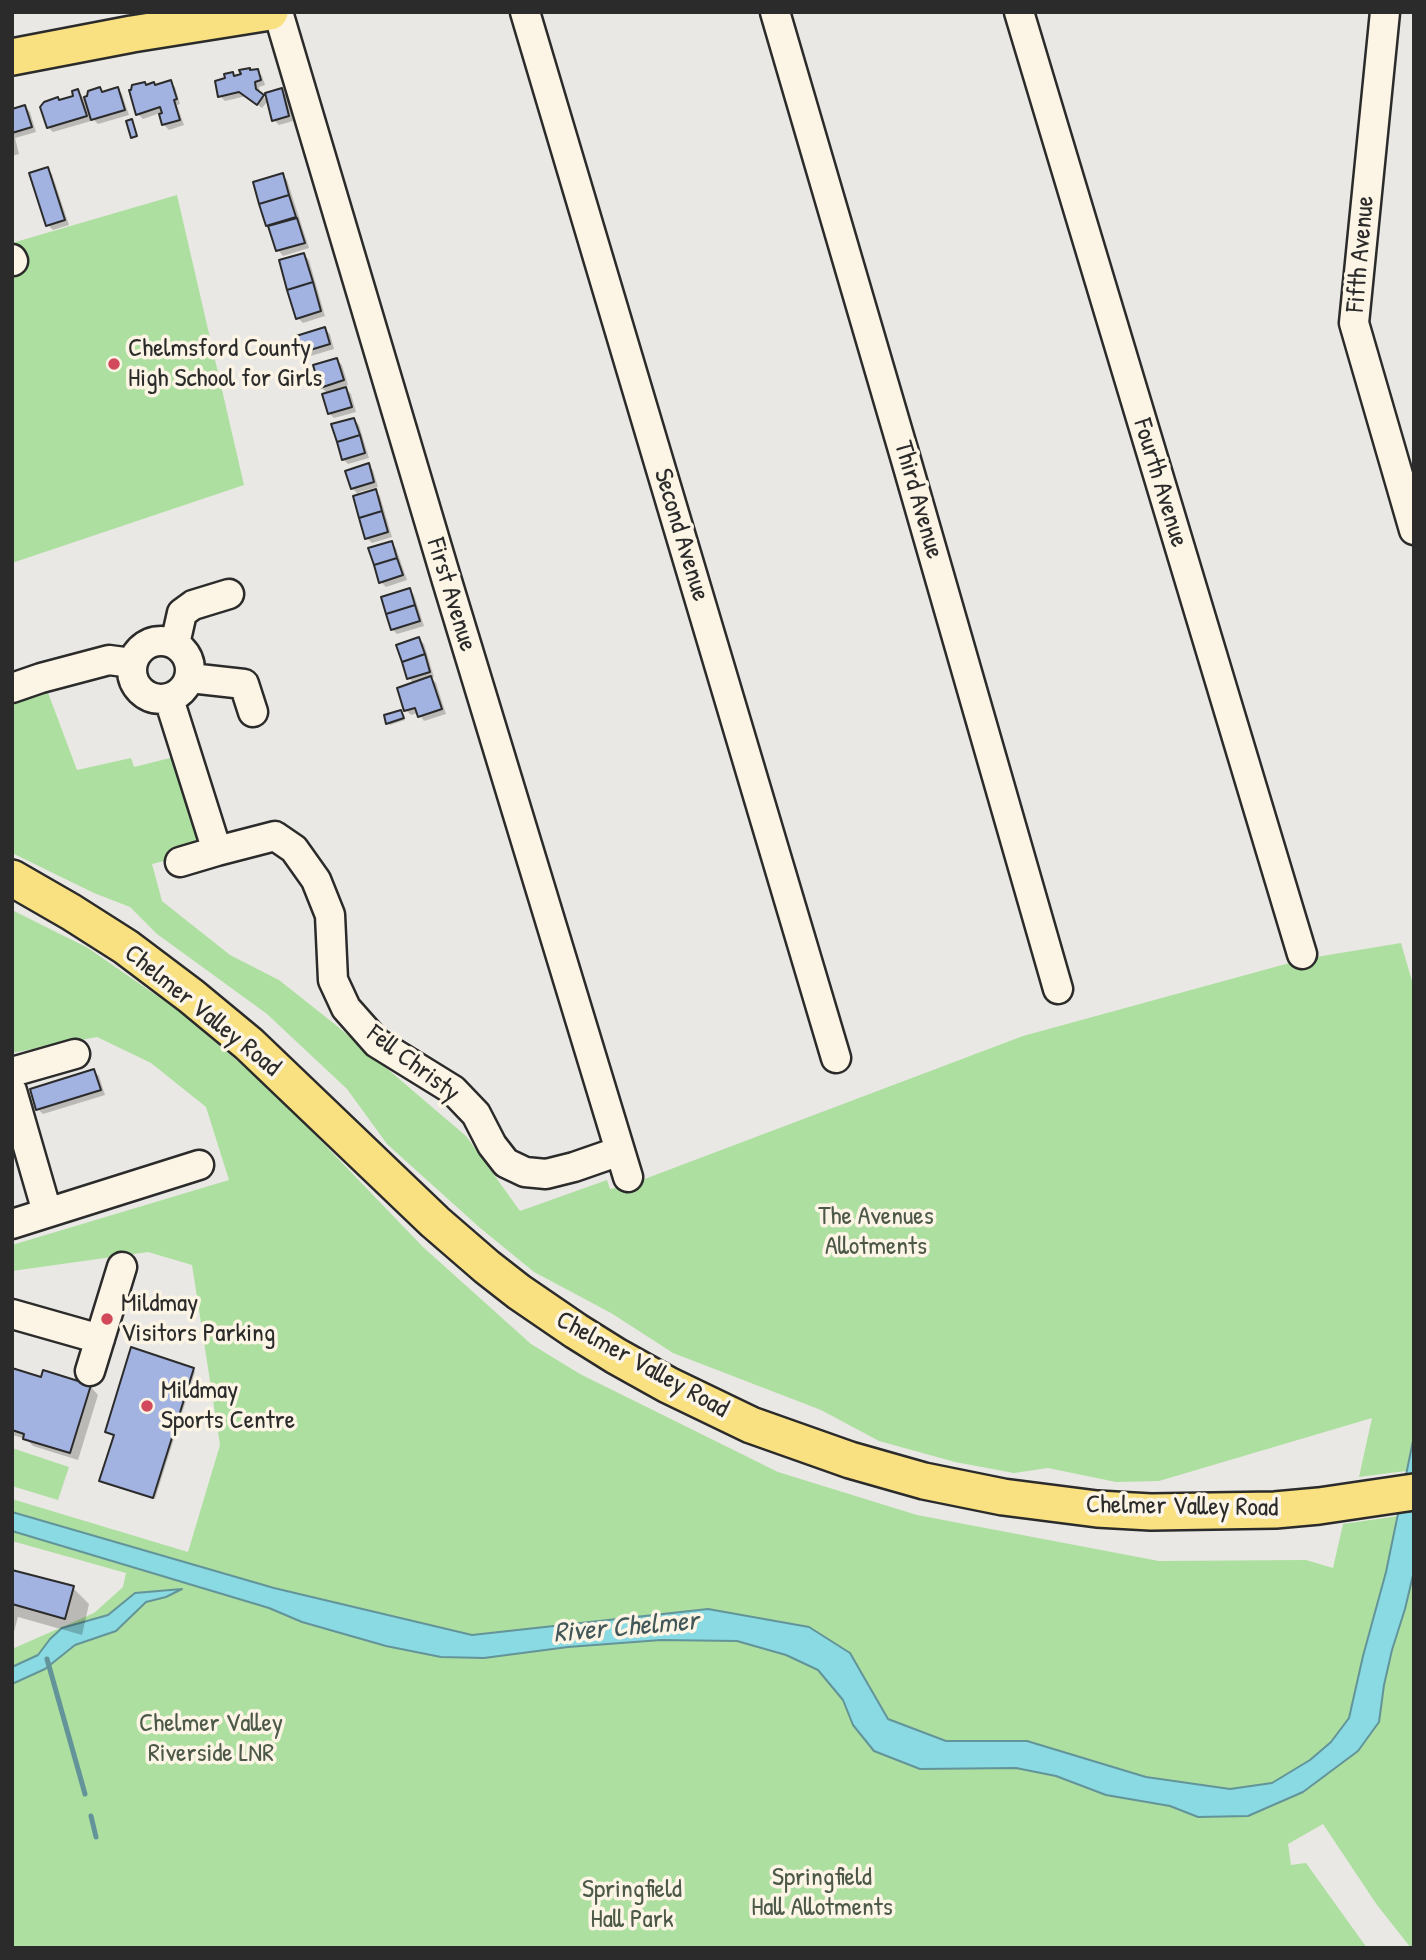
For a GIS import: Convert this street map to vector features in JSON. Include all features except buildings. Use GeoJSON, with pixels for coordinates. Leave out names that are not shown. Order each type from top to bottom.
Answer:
{"type":"FeatureCollection","features":[{"type":"Feature","properties":{"kind":"main road"},"geometry":{"type":"LineString","coordinates":[[12,57],[189,19],[270,12]]}},
{"type":"Feature","properties":{"kind":"main road","name":"Chelmer Valley Road"},"geometry":{"type":"LineString","coordinates":[[12,878],[126,947],[191,996],[248,1044],[435,1222],[487,1267],[576,1331],[668,1385],[751,1424],[850,1460],[923,1481],[1003,1497],[1097,1509],[1152,1512],[1275,1510],[1414,1492]]}},
{"type":"Feature","properties":{"kind":"street","name":"First Avenue"},"geometry":{"type":"LineString","coordinates":[[278,12],[624,1164]]}},
{"type":"Feature","properties":{"kind":"street","name":"Second Avenue"},"geometry":{"type":"LineString","coordinates":[[526,12],[836,1058]]}},
{"type":"Feature","properties":{"kind":"street","name":"Third Avenue"},"geometry":{"type":"LineString","coordinates":[[775,12],[1058,989]]}},
{"type":"Feature","properties":{"kind":"street","name":"Fourth Avenue"},"geometry":{"type":"LineString","coordinates":[[1018,12],[1302,954]]}},
{"type":"Feature","properties":{"kind":"street","name":"Fifth Avenue"},"geometry":{"type":"LineString","coordinates":[[1385,12],[1354,323],[1414,530]]}},
{"type":"Feature","properties":{"kind":"street"},"geometry":{"type":"LineString","coordinates":[[175,644],[182,613],[193,605],[229,594]]}},
{"type":"Feature","properties":{"kind":"street"},"geometry":{"type":"LineString","coordinates":[[167,641],[183,650],[191,668],[190,678],[178,694],[159,700],[141,692],[134,684],[132,663],[135,655],[149,643],[167,641]]}},
{"type":"Feature","properties":{"kind":"street"},"geometry":{"type":"LineString","coordinates":[[12,688],[109,660],[132,663]]}},
{"type":"Feature","properties":{"kind":"street"},"geometry":{"type":"LineString","coordinates":[[190,678],[244,684],[253,712]]}},
{"type":"Feature","properties":{"kind":"street"},"geometry":{"type":"LineString","coordinates":[[169,699],[217,850]]}},
{"type":"Feature","properties":{"kind":"street","name":"Fell Christy"},"geometry":{"type":"LineString","coordinates":[[180,862],[275,836],[294,849],[316,880],[330,915],[333,980],[346,1008],[377,1043],[453,1090],[476,1114],[492,1146],[506,1163],[525,1172],[546,1174],[624,1164]]}},
{"type":"Feature","properties":{"kind":"street"},"geometry":{"type":"LineString","coordinates":[[12,1072],[75,1054]]}},
{"type":"Feature","properties":{"kind":"street"},"geometry":{"type":"LineString","coordinates":[[12,1091],[47,1213]]}},
{"type":"Feature","properties":{"kind":"street"},"geometry":{"type":"LineString","coordinates":[[12,1224],[199,1164]]}},
{"type":"Feature","properties":{"kind":"street"},"geometry":{"type":"LineString","coordinates":[[90,1371],[122,1267]]}},
{"type":"Feature","properties":{"kind":"street"},"geometry":{"type":"LineString","coordinates":[[12,1314],[100,1339]]}},
{"type":"Feature","properties":{"kind":"green space","name":"Chelmsford County High School for Girls"},"geometry":{"type":"Polygon","coordinates":[[[177,195],[244,485],[12,563],[12,243],[177,195]]]}},
{"type":"Feature","properties":{"kind":"green space"},"geometry":{"type":"Polygon","coordinates":[[[47,690],[77,770],[131,758],[134,767],[174,757],[200,852],[152,864],[162,901],[230,955],[279,980],[466,1136],[520,1211],[607,1180],[610,1189],[626,1186],[1023,1036],[1304,959],[1401,943],[1414,988],[1414,1948],[1411,1948],[1377,1905],[1323,1824],[1288,1844],[1291,1865],[1306,1863],[1367,1948],[12,1948],[12,1649],[94,1613],[123,1587],[126,1573],[12,1541],[12,1531],[167,1577],[193,1565],[12,1512],[12,1499],[188,1552],[220,1445],[192,1265],[148,1252],[12,1271],[12,1245],[229,1180],[206,1107],[151,1063],[97,1037],[12,1053],[12,910],[88,948],[176,1009],[273,1091],[423,1247],[531,1344],[580,1374],[778,1472],[917,1515],[1159,1561],[1306,1560],[1333,1568],[1343,1524],[1398,1516],[1406,1471],[1359,1477],[1372,1418],[1159,1481],[1116,1482],[1048,1468],[1014,1473],[955,1462],[879,1441],[821,1410],[673,1353],[611,1313],[534,1272],[479,1227],[387,1144],[347,1089],[267,1014],[157,934],[130,907],[94,893],[12,853],[12,701],[47,690]]]}},
{"type":"Feature","properties":{"kind":"green space"},"geometry":{"type":"Polygon","coordinates":[[[12,1448],[69,1467],[58,1500],[12,1486],[12,1448]]]}},
{"type":"Feature","properties":{"kind":"water","name":"River Chelmer"},"geometry":{"type":"Polygon","coordinates":[[[1414,1436],[1414,1571],[1392,1650],[1379,1722],[1358,1751],[1303,1792],[1248,1816],[1198,1817],[1170,1806],[1106,1795],[1056,1776],[1016,1768],[920,1769],[874,1751],[853,1725],[843,1700],[818,1670],[786,1655],[737,1641],[661,1640],[568,1647],[484,1658],[441,1657],[386,1646],[302,1622],[269,1608],[12,1531],[12,1512],[274,1588],[472,1635],[708,1609],[809,1627],[850,1653],[888,1719],[946,1741],[1027,1741],[1146,1777],[1230,1789],[1272,1783],[1310,1760],[1331,1742],[1349,1718],[1386,1572],[1414,1436]]]}},
{"type":"Feature","properties":{"kind":"water"},"geometry":{"type":"Polygon","coordinates":[[[182,1589],[146,1602],[116,1631],[75,1645],[45,1669],[12,1684],[12,1667],[38,1655],[62,1628],[108,1615],[135,1593],[182,1589]]]}},
{"type":"Feature","properties":{"kind":"waterway"},"geometry":{"type":"LineString","coordinates":[[47,1659],[85,1794]]}},
{"type":"Feature","properties":{"kind":"waterway"},"geometry":{"type":"LineString","coordinates":[[91,1816],[96,1837]]}},
{"type":"Feature","properties":{"kind":"place","name":"Chelmsford County High School for Girls"},"geometry":{"type":"Point","coordinates":[114,364]}},
{"type":"Feature","properties":{"kind":"place","name":"Mildmay Visitors Parking"},"geometry":{"type":"Point","coordinates":[107,1319]}},
{"type":"Feature","properties":{"kind":"place","name":"Mildmay Sports Centre"},"geometry":{"type":"Point","coordinates":[147,1406]}},
{"type":"Feature","properties":{"kind":"park label","name":"The Avenues Allotments"},"geometry":{"type":"Point","coordinates":[876,1232]}},
{"type":"Feature","properties":{"kind":"park label","name":"Chelmer Valley Riverside LNR"},"geometry":{"type":"Point","coordinates":[211,1739]}},
{"type":"Feature","properties":{"kind":"park label","name":"Springfield Hall Allotments"},"geometry":{"type":"Point","coordinates":[822,1893]}},
{"type":"Feature","properties":{"kind":"park label","name":"Springfield Hall Park"},"geometry":{"type":"Point","coordinates":[632,1905]}}]}
